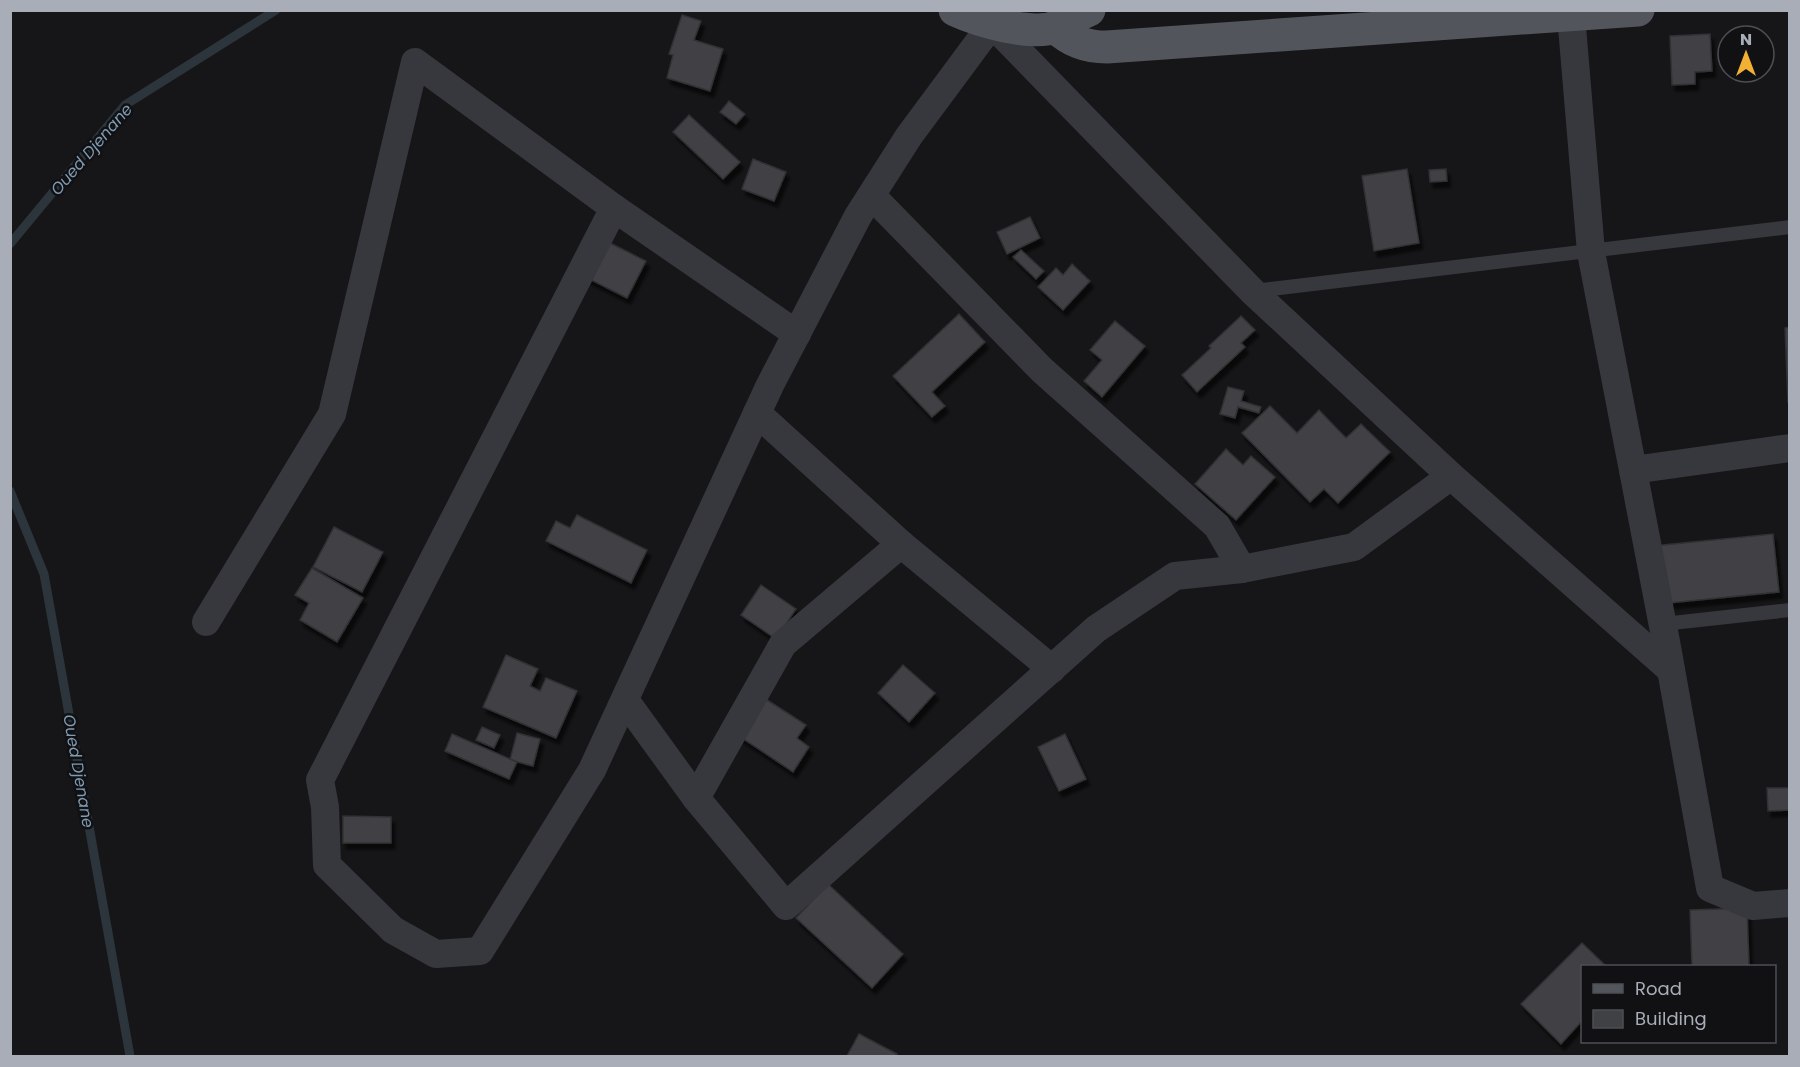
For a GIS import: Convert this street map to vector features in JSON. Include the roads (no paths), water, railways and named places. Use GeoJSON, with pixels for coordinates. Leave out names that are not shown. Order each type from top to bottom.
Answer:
{"type":"FeatureCollection","features":[{"type":"Feature","properties":{"kind":"main road"},"geometry":{"type":"LineString","coordinates":[[956,10],[992,24],[1034,29],[1055,27],[1089,10]]}},
{"type":"Feature","properties":{"kind":"main road"},"geometry":{"type":"LineString","coordinates":[[1055,27],[1075,42],[1107,47],[1638,10]]}},
{"type":"Feature","properties":{"kind":"street"},"geometry":{"type":"LineString","coordinates":[[1571,15],[1591,252],[1663,624],[1710,888],[1753,906],[1790,903]]}},
{"type":"Feature","properties":{"kind":"street"},"geometry":{"type":"LineString","coordinates":[[614,208],[320,780],[325,807],[327,865],[393,930],[436,954],[480,951],[592,770],[757,412],[858,216],[909,136],[992,24],[1252,291],[1451,476],[1671,670]]}},
{"type":"Feature","properties":{"kind":"street"},"geometry":{"type":"LineString","coordinates":[[206,622],[332,414],[415,62],[614,208],[797,334]]}},
{"type":"Feature","properties":{"kind":"street"},"geometry":{"type":"LineString","coordinates":[[872,196],[1042,370],[1217,526],[1242,569]]}},
{"type":"Feature","properties":{"kind":"street"},"geometry":{"type":"LineString","coordinates":[[757,412],[902,544],[1052,669]]}},
{"type":"Feature","properties":{"kind":"street"},"geometry":{"type":"LineString","coordinates":[[1633,470],[1790,448]]}},
{"type":"Feature","properties":{"kind":"street"},"geometry":{"type":"LineString","coordinates":[[625,700],[696,798],[786,906],[1096,629],[1176,576],[1242,569],[1354,546],[1451,476]]}},
{"type":"Feature","properties":{"kind":"street"},"geometry":{"type":"LineString","coordinates":[[696,798],[783,644],[902,544]]}},
{"type":"Feature","properties":{"kind":"lane"},"geometry":{"type":"LineString","coordinates":[[1252,291],[1790,227]]}},
{"type":"Feature","properties":{"kind":"lane"},"geometry":{"type":"LineString","coordinates":[[1663,624],[1790,610]]}},
{"type":"Feature","properties":{"kind":"waterway","name":"Oued Djenane"},"geometry":{"type":"LineString","coordinates":[[10,244],[125,105],[276,10]]}},
{"type":"Feature","properties":{"kind":"waterway","name":"Oued Djenane"},"geometry":{"type":"LineString","coordinates":[[10,491],[44,574],[130,1056]]}}]}
